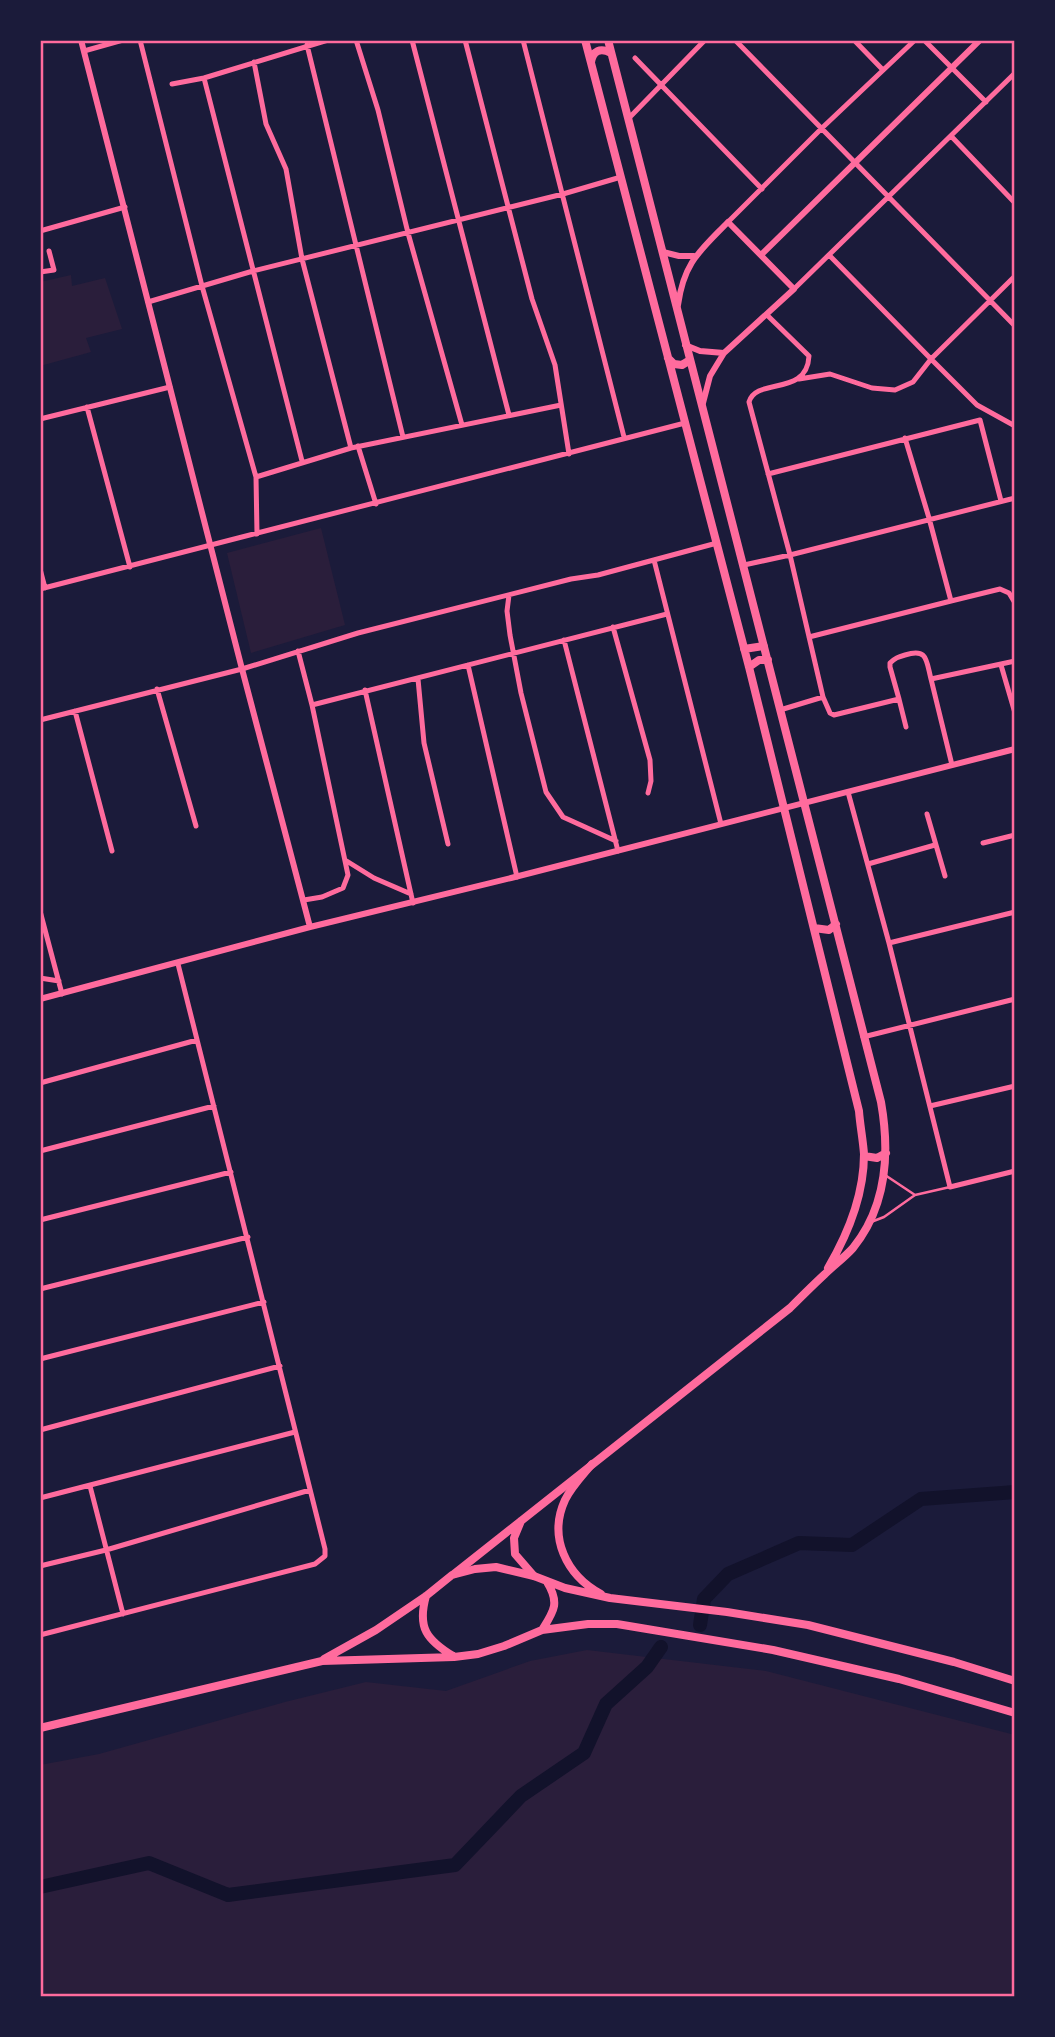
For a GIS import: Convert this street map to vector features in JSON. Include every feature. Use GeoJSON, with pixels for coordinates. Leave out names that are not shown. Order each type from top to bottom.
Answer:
{"type":"FeatureCollection","features":[{"type":"Feature","properties":{"kind":"main road"},"geometry":{"type":"LineString","coordinates":[[585,40],[749,667],[859,1111],[864,1156],[858,1200],[845,1238],[825,1273]]}},
{"type":"Feature","properties":{"kind":"main road"},"geometry":{"type":"LineString","coordinates":[[322,1661],[376,1630],[426,1596],[790,1308],[852,1249],[870,1223],[884,1175],[885,1128],[880,1102],[608,40]]}},
{"type":"Feature","properties":{"kind":"main road"},"geometry":{"type":"LineString","coordinates":[[591,64],[592,55],[596,51],[611,53]]}},
{"type":"Feature","properties":{"kind":"main road"},"geometry":{"type":"LineString","coordinates":[[668,358],[674,364],[682,365],[690,360]]}},
{"type":"Feature","properties":{"kind":"main road"},"geometry":{"type":"LineString","coordinates":[[744,649],[764,646]]}},
{"type":"Feature","properties":{"kind":"main road"},"geometry":{"type":"LineString","coordinates":[[749,667],[759,660],[768,660]]}},
{"type":"Feature","properties":{"kind":"main road"},"geometry":{"type":"LineString","coordinates":[[814,928],[828,930],[836,924]]}},
{"type":"Feature","properties":{"kind":"main road"},"geometry":{"type":"LineString","coordinates":[[864,1156],[877,1158],[886,1153]]}},
{"type":"Feature","properties":{"kind":"main road"},"geometry":{"type":"LineString","coordinates":[[592,1464],[566,1500],[558,1521],[558,1536],[563,1555],[575,1573],[594,1590],[610,1598]]}},
{"type":"Feature","properties":{"kind":"main road"},"geometry":{"type":"LineString","coordinates":[[522,1520],[514,1538],[515,1554],[534,1576]]}},
{"type":"Feature","properties":{"kind":"main road"},"geometry":{"type":"LineString","coordinates":[[452,1576],[475,1569],[496,1567],[534,1576],[565,1588],[610,1598],[784,1620],[954,1662],[1015,1681]]}},
{"type":"Feature","properties":{"kind":"main road"},"geometry":{"type":"LineString","coordinates":[[542,1630],[553,1613],[555,1603],[553,1592],[546,1581]]}},
{"type":"Feature","properties":{"kind":"main road"},"geometry":{"type":"LineString","coordinates":[[426,1596],[422,1611],[423,1624],[428,1635],[438,1647],[454,1657]]}},
{"type":"Feature","properties":{"kind":"main road"},"geometry":{"type":"LineString","coordinates":[[40,1728],[322,1661],[478,1654],[542,1630],[570,1624],[617,1624],[759,1647],[899,1679],[1015,1713]]}},
{"type":"Feature","properties":{"kind":"main road"},"geometry":{"type":"LineString","coordinates":[[40,1722],[64,1722]]}},
{"type":"Feature","properties":{"kind":"street"},"geometry":{"type":"LineString","coordinates":[[81,40],[310,927]]}},
{"type":"Feature","properties":{"kind":"street"},"geometry":{"type":"LineString","coordinates":[[84,51],[122,40]]}},
{"type":"Feature","properties":{"kind":"street"},"geometry":{"type":"LineString","coordinates":[[140,40],[202,286],[256,477],[257,534]]}},
{"type":"Feature","properties":{"kind":"street"},"geometry":{"type":"LineString","coordinates":[[172,84],[204,78],[328,40]]}},
{"type":"Feature","properties":{"kind":"street"},"geometry":{"type":"LineString","coordinates":[[356,40],[378,110],[408,233],[462,425]]}},
{"type":"Feature","properties":{"kind":"street"},"geometry":{"type":"LineString","coordinates":[[412,40],[509,415]]}},
{"type":"Feature","properties":{"kind":"street"},"geometry":{"type":"LineString","coordinates":[[465,40],[532,299],[555,365],[569,454]]}},
{"type":"Feature","properties":{"kind":"street"},"geometry":{"type":"LineString","coordinates":[[523,40],[624,437]]}},
{"type":"Feature","properties":{"kind":"street"},"geometry":{"type":"LineString","coordinates":[[628,119],[705,40]]}},
{"type":"Feature","properties":{"kind":"street"},"geometry":{"type":"LineString","coordinates":[[735,40],[1015,326]]}},
{"type":"Feature","properties":{"kind":"street"},"geometry":{"type":"LineString","coordinates":[[854,40],[883,70]]}},
{"type":"Feature","properties":{"kind":"street"},"geometry":{"type":"LineString","coordinates":[[677,311],[684,278],[694,256],[915,40]]}},
{"type":"Feature","properties":{"kind":"street"},"geometry":{"type":"LineString","coordinates":[[924,40],[986,102]]}},
{"type":"Feature","properties":{"kind":"street"},"geometry":{"type":"LineString","coordinates":[[761,254],[981,40]]}},
{"type":"Feature","properties":{"kind":"street"},"geometry":{"type":"LineString","coordinates":[[307,45],[403,437]]}},
{"type":"Feature","properties":{"kind":"street"},"geometry":{"type":"LineString","coordinates":[[635,58],[762,189]]}},
{"type":"Feature","properties":{"kind":"street"},"geometry":{"type":"LineString","coordinates":[[254,62],[266,124],[286,169],[302,260],[351,448]]}},
{"type":"Feature","properties":{"kind":"street"},"geometry":{"type":"LineString","coordinates":[[702,408],[710,376],[723,353],[830,256],[1015,73]]}},
{"type":"Feature","properties":{"kind":"street"},"geometry":{"type":"LineString","coordinates":[[204,78],[302,461]]}},
{"type":"Feature","properties":{"kind":"street"},"geometry":{"type":"LineString","coordinates":[[1009,78],[1015,84]]}},
{"type":"Feature","properties":{"kind":"street"},"geometry":{"type":"LineString","coordinates":[[951,136],[1015,203]]}},
{"type":"Feature","properties":{"kind":"street"},"geometry":{"type":"LineString","coordinates":[[148,302],[253,271],[563,194],[621,177]]}},
{"type":"Feature","properties":{"kind":"street"},"geometry":{"type":"LineString","coordinates":[[40,231],[125,208]]}},
{"type":"Feature","properties":{"kind":"street"},"geometry":{"type":"LineString","coordinates":[[728,222],[794,289]]}},
{"type":"Feature","properties":{"kind":"street"},"geometry":{"type":"LineString","coordinates":[[40,272],[54,270],[49,251]]}},
{"type":"Feature","properties":{"kind":"street"},"geometry":{"type":"LineString","coordinates":[[663,252],[694,256]]}},
{"type":"Feature","properties":{"kind":"street"},"geometry":{"type":"LineString","coordinates":[[830,256],[977,405],[1015,426]]}},
{"type":"Feature","properties":{"kind":"street"},"geometry":{"type":"LineString","coordinates":[[899,699],[834,715],[830,713],[823,697],[790,555],[749,399],[755,393],[799,379],[830,374],[872,387],[895,390],[913,382],[931,359],[1015,276]]}},
{"type":"Feature","properties":{"kind":"street"},"geometry":{"type":"LineString","coordinates":[[768,315],[809,356],[806,370],[799,379]]}},
{"type":"Feature","properties":{"kind":"street"},"geometry":{"type":"LineString","coordinates":[[685,345],[699,351],[723,353]]}},
{"type":"Feature","properties":{"kind":"street"},"geometry":{"type":"LineString","coordinates":[[40,419],[170,387]]}},
{"type":"Feature","properties":{"kind":"street"},"geometry":{"type":"LineString","coordinates":[[256,477],[358,446],[561,405]]}},
{"type":"Feature","properties":{"kind":"street"},"geometry":{"type":"LineString","coordinates":[[977,405],[1001,501]]}},
{"type":"Feature","properties":{"kind":"street"},"geometry":{"type":"LineString","coordinates":[[87,407],[130,567]]}},
{"type":"Feature","properties":{"kind":"street"},"geometry":{"type":"LineString","coordinates":[[768,474],[980,420]]}},
{"type":"Feature","properties":{"kind":"street"},"geometry":{"type":"LineString","coordinates":[[40,569],[43,589],[685,423]]}},
{"type":"Feature","properties":{"kind":"street"},"geometry":{"type":"LineString","coordinates":[[905,438],[951,601]]}},
{"type":"Feature","properties":{"kind":"street"},"geometry":{"type":"LineString","coordinates":[[358,446],[376,504]]}},
{"type":"Feature","properties":{"kind":"street"},"geometry":{"type":"LineString","coordinates":[[744,565],[1015,498]]}},
{"type":"Feature","properties":{"kind":"street"},"geometry":{"type":"LineString","coordinates":[[40,720],[509,595],[716,543]]}},
{"type":"Feature","properties":{"kind":"street"},"geometry":{"type":"LineString","coordinates":[[654,560],[721,824]]}},
{"type":"Feature","properties":{"kind":"street"},"geometry":{"type":"LineString","coordinates":[[809,637],[1000,589],[1009,593],[1015,603]]}},
{"type":"Feature","properties":{"kind":"street"},"geometry":{"type":"LineString","coordinates":[[509,595],[507,611],[514,653],[546,792],[563,817],[616,841]]}},
{"type":"Feature","properties":{"kind":"street"},"geometry":{"type":"LineString","coordinates":[[312,705],[667,614]]}},
{"type":"Feature","properties":{"kind":"street"},"geometry":{"type":"LineString","coordinates":[[614,627],[650,760],[651,781],[648,793]]}},
{"type":"Feature","properties":{"kind":"street"},"geometry":{"type":"LineString","coordinates":[[564,640],[618,851]]}},
{"type":"Feature","properties":{"kind":"street"},"geometry":{"type":"LineString","coordinates":[[298,651],[348,876],[343,888],[322,897],[304,900]]}},
{"type":"Feature","properties":{"kind":"street"},"geometry":{"type":"LineString","coordinates":[[906,727],[890,663],[896,657],[919,652],[926,658],[952,765]]}},
{"type":"Feature","properties":{"kind":"street"},"geometry":{"type":"LineString","coordinates":[[930,679],[1015,661]]}},
{"type":"Feature","properties":{"kind":"street"},"geometry":{"type":"LineString","coordinates":[[468,665],[517,877]]}},
{"type":"Feature","properties":{"kind":"street"},"geometry":{"type":"LineString","coordinates":[[1001,665],[1015,713]]}},
{"type":"Feature","properties":{"kind":"street"},"geometry":{"type":"LineString","coordinates":[[418,678],[424,743],[448,844]]}},
{"type":"Feature","properties":{"kind":"street"},"geometry":{"type":"LineString","coordinates":[[158,688],[196,826]]}},
{"type":"Feature","properties":{"kind":"street"},"geometry":{"type":"LineString","coordinates":[[365,690],[414,903]]}},
{"type":"Feature","properties":{"kind":"street"},"geometry":{"type":"LineString","coordinates":[[780,710],[823,697]]}},
{"type":"Feature","properties":{"kind":"street"},"geometry":{"type":"LineString","coordinates":[[75,711],[112,851]]}},
{"type":"Feature","properties":{"kind":"street"},"geometry":{"type":"LineString","coordinates":[[40,999],[310,927],[517,877],[1015,749]]}},
{"type":"Feature","properties":{"kind":"street"},"geometry":{"type":"LineString","coordinates":[[848,792],[950,1187],[1015,1171]]}},
{"type":"Feature","properties":{"kind":"street"},"geometry":{"type":"LineString","coordinates":[[927,814],[945,876]]}},
{"type":"Feature","properties":{"kind":"street"},"geometry":{"type":"LineString","coordinates":[[983,843],[1015,835]]}},
{"type":"Feature","properties":{"kind":"street"},"geometry":{"type":"LineString","coordinates":[[868,864],[935,845]]}},
{"type":"Feature","properties":{"kind":"street"},"geometry":{"type":"LineString","coordinates":[[345,860],[374,878],[411,894]]}},
{"type":"Feature","properties":{"kind":"street"},"geometry":{"type":"LineString","coordinates":[[40,911],[62,994]]}},
{"type":"Feature","properties":{"kind":"street"},"geometry":{"type":"LineString","coordinates":[[889,943],[1015,912]]}},
{"type":"Feature","properties":{"kind":"street"},"geometry":{"type":"LineString","coordinates":[[40,1634],[316,1564],[322,1560],[325,1549],[178,964]]}},
{"type":"Feature","properties":{"kind":"street"},"geometry":{"type":"LineString","coordinates":[[40,978],[59,981]]}},
{"type":"Feature","properties":{"kind":"street"},"geometry":{"type":"LineString","coordinates":[[863,1037],[1015,999]]}},
{"type":"Feature","properties":{"kind":"street"},"geometry":{"type":"LineString","coordinates":[[40,1083],[197,1040]]}},
{"type":"Feature","properties":{"kind":"street"},"geometry":{"type":"LineString","coordinates":[[930,1106],[1015,1086]]}},
{"type":"Feature","properties":{"kind":"street"},"geometry":{"type":"LineString","coordinates":[[40,1151],[214,1106]]}},
{"type":"Feature","properties":{"kind":"street"},"geometry":{"type":"LineString","coordinates":[[40,1220],[232,1172]]}},
{"type":"Feature","properties":{"kind":"street"},"geometry":{"type":"LineString","coordinates":[[40,1289],[248,1237]]}},
{"type":"Feature","properties":{"kind":"street"},"geometry":{"type":"LineString","coordinates":[[40,1359],[264,1302]]}},
{"type":"Feature","properties":{"kind":"street"},"geometry":{"type":"LineString","coordinates":[[40,1430],[280,1366]]}},
{"type":"Feature","properties":{"kind":"street"},"geometry":{"type":"LineString","coordinates":[[40,1498],[295,1432]]}},
{"type":"Feature","properties":{"kind":"street"},"geometry":{"type":"LineString","coordinates":[[90,1486],[123,1614]]}},
{"type":"Feature","properties":{"kind":"street"},"geometry":{"type":"LineString","coordinates":[[40,1566],[310,1490]]}},
{"type":"Feature","properties":{"kind":"lane"},"geometry":{"type":"LineString","coordinates":[[884,1175],[915,1195]]}},
{"type":"Feature","properties":{"kind":"lane"},"geometry":{"type":"LineString","coordinates":[[870,1223],[884,1217],[915,1195],[950,1187]]}},
{"type":"Feature","properties":{"kind":"shaded area"},"geometry":{"type":"Polygon","coordinates":[[[71,275],[72,286],[105,278],[122,329],[86,338],[91,352],[40,366],[40,282],[71,275]]]}},
{"type":"Feature","properties":{"kind":"shaded area"},"geometry":{"type":"Polygon","coordinates":[[[321,528],[345,625],[251,653],[227,553],[321,528]]]}},
{"type":"Feature","properties":{"kind":"shaded area"},"geometry":{"type":"Polygon","coordinates":[[[587,1650],[766,1671],[1015,1735],[1015,1997],[40,1997],[40,1765],[99,1754],[366,1682],[446,1691],[530,1661],[587,1650]]]}},
{"type":"Feature","properties":{"kind":"waterway"},"geometry":{"type":"LineString","coordinates":[[700,1625],[704,1599],[728,1574],[799,1543],[852,1545],[921,1499],[1015,1492]]}},
{"type":"Feature","properties":{"kind":"waterway"},"geometry":{"type":"LineString","coordinates":[[40,1887],[149,1863],[228,1895],[455,1865],[521,1796],[584,1753],[606,1704],[647,1667],[661,1647]]}}]}
